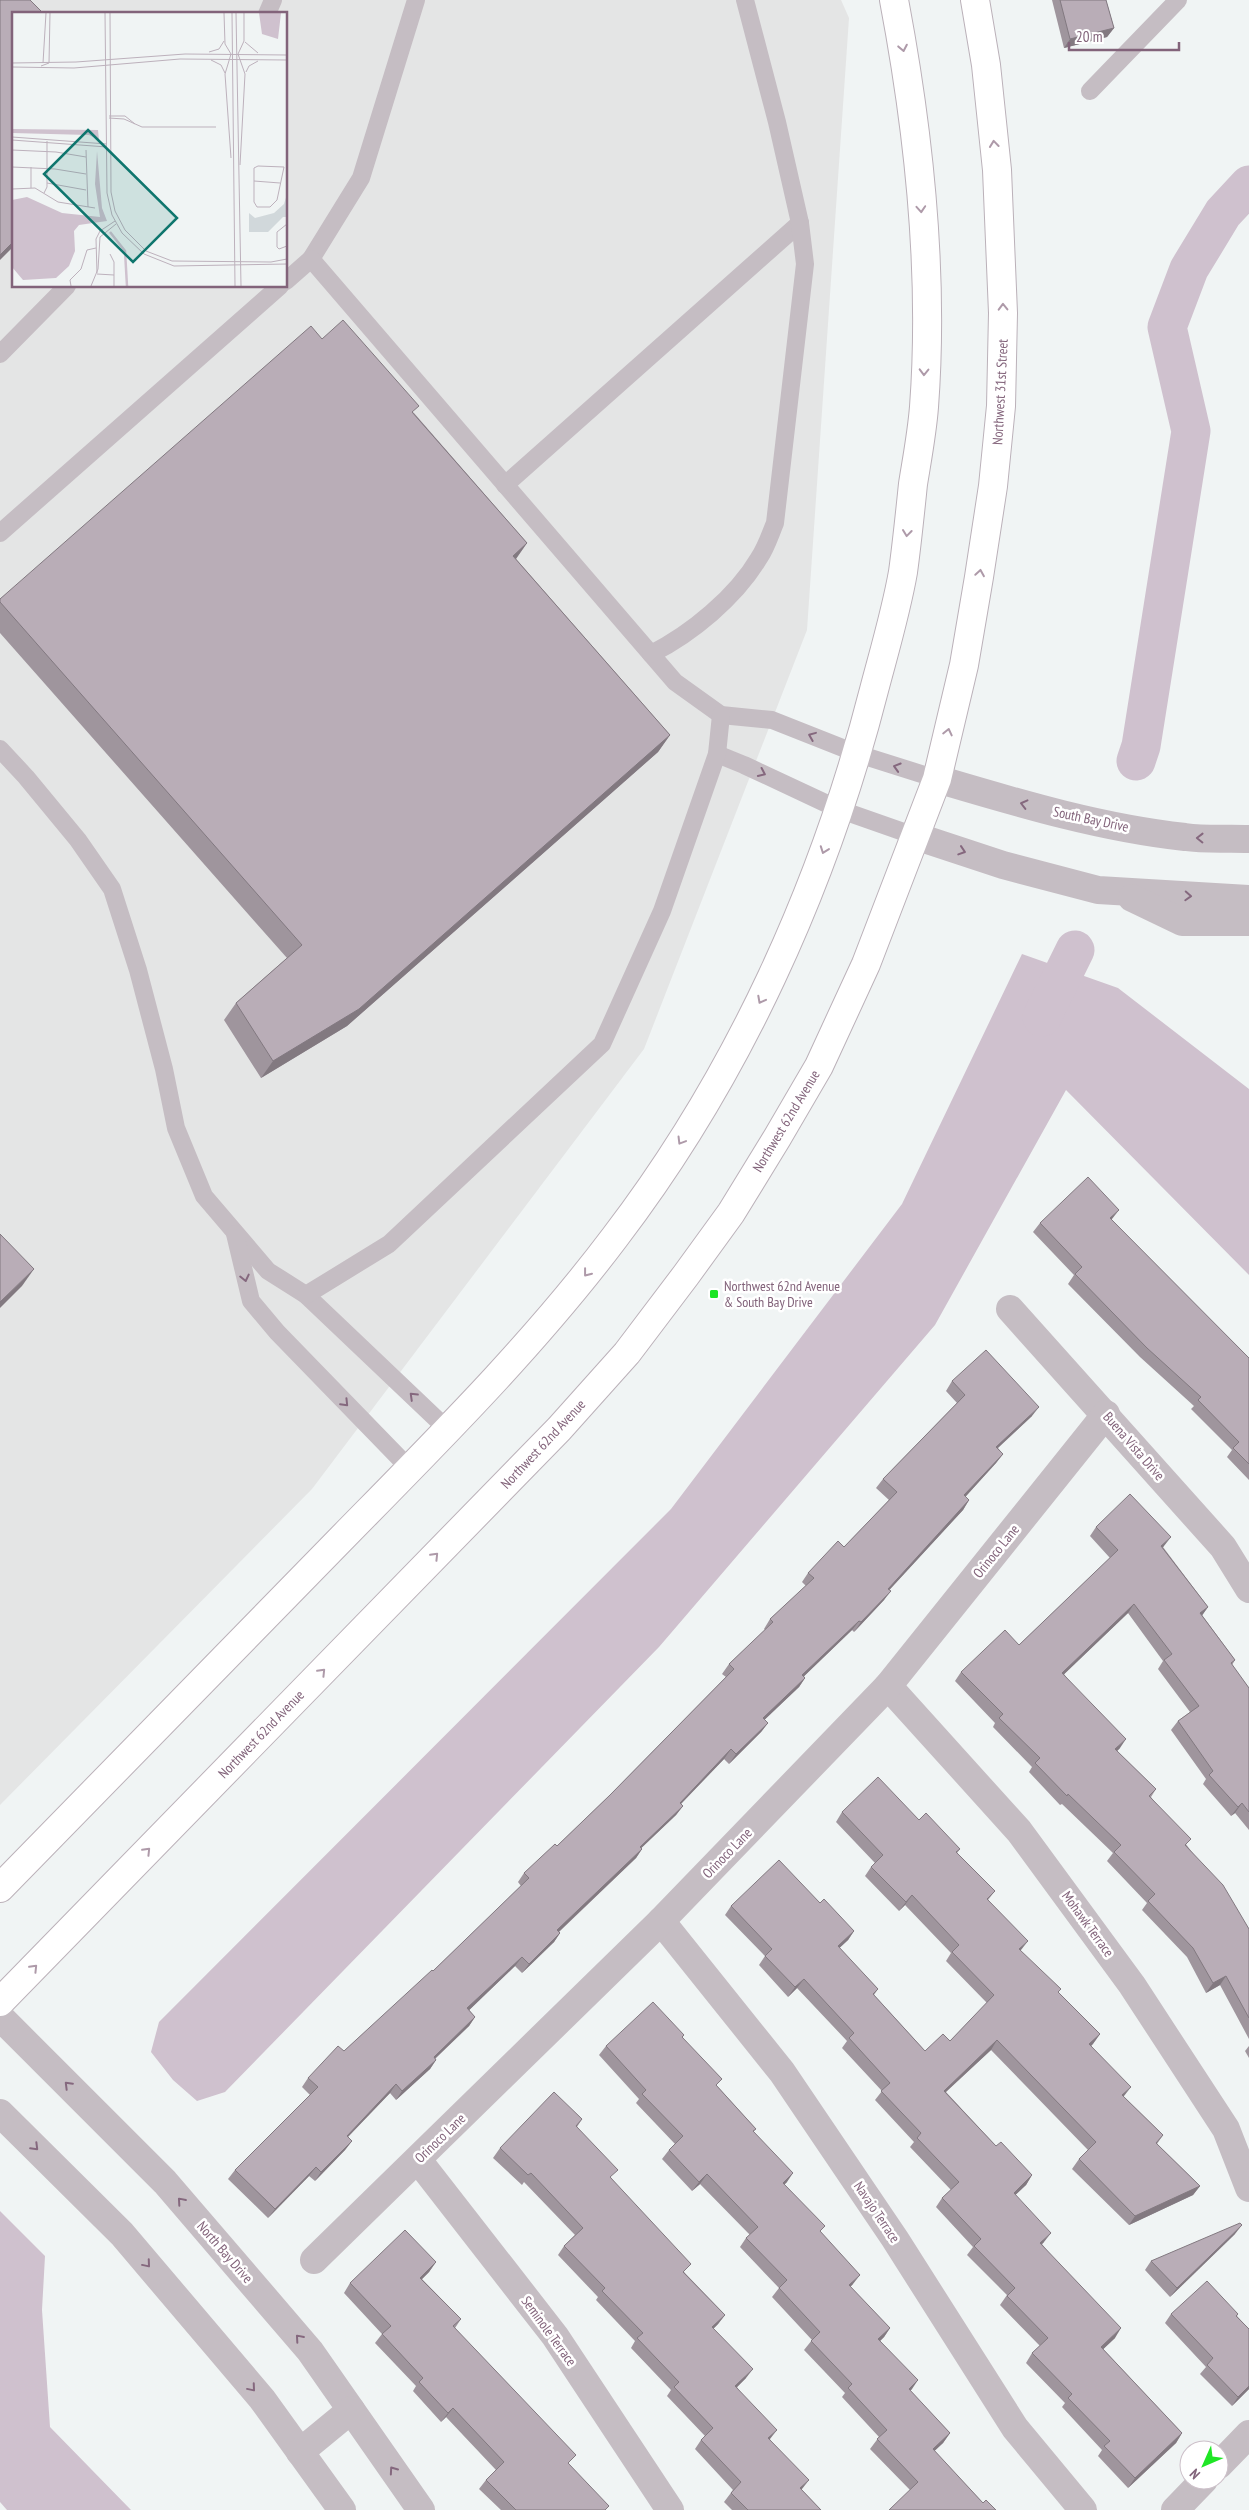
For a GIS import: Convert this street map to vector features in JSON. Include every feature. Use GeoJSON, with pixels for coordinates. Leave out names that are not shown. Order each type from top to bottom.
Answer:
{"type":"FeatureCollection","features":[{"type":"Feature","properties":{"kind":"street"},"geometry":{"type":"LineString","coordinates":[[0,1888],[448,1430],[560,1307],[618,1234],[669,1161],[722,1073],[770,984],[810,888],[858,754],[902,575],[924,408],[924,255],[918,154],[905,59],[894,0]]}},
{"type":"Feature","properties":{"kind":"street","name":"Northwest 31st Street"},"geometry":{"type":"LineString","coordinates":[[937,780],[964,664],[979,577],[993,486],[1001,406],[1003,313],[1000,216],[986,65],[975,0]]}},
{"type":"Feature","properties":{"kind":"street","name":"Northwest 62nd Avenue"},"geometry":{"type":"LineString","coordinates":[[0,2002],[553,1436],[627,1352],[731,1213],[819,1066],[866,964],[937,780]]}},
{"type":"Feature","properties":{"kind":"street","name":"South Bay Drive"},"geometry":{"type":"LineString","coordinates":[[937,780],[1020,804],[1117,826],[1185,838],[1249,839]]}},
{"type":"Feature","properties":{"kind":"street"},"geometry":{"type":"LineString","coordinates":[[915,836],[1003,865],[1098,890],[1249,899]]}},
{"type":"Feature","properties":{"kind":"street"},"geometry":{"type":"LineString","coordinates":[[1117,892],[1182,922],[1249,922]]}},
{"type":"Feature","properties":{"kind":"street","name":"Buena Vista Drive"},"geometry":{"type":"LineString","coordinates":[[1010,1309],[1106,1414],[1223,1548],[1249,1589]]}},
{"type":"Feature","properties":{"kind":"street","name":"Orinoco Lane"},"geometry":{"type":"LineString","coordinates":[[314,2260],[661,1921],[888,1686],[1106,1414]]}},
{"type":"Feature","properties":{"kind":"street","name":"Mohawk Terrace"},"geometry":{"type":"LineString","coordinates":[[888,1686],[1019,1831],[1132,1985],[1226,2129],[1249,2188]]}},
{"type":"Feature","properties":{"kind":"street","name":"Navajo Terrace"},"geometry":{"type":"LineString","coordinates":[[661,1921],[782,2072],[895,2239],[1014,2428],[1083,2510]]}},
{"type":"Feature","properties":{"kind":"street","name":"North Bay Drive"},"geometry":{"type":"LineString","coordinates":[[0,2017],[165,2182],[310,2351],[421,2510]]}},
{"type":"Feature","properties":{"kind":"street"},"geometry":{"type":"LineString","coordinates":[[0,2113],[122,2234],[262,2399],[342,2510]]}},
{"type":"Feature","properties":{"kind":"street","name":"Seminole Terrace"},"geometry":{"type":"LineString","coordinates":[[418,2160],[555,2336],[670,2510]]}},
{"type":"Feature","properties":{"kind":"street"},"geometry":{"type":"LineString","coordinates":[[300,2452],[351,2410]]}},
{"type":"Feature","properties":{"kind":"street"},"geometry":{"type":"LineString","coordinates":[[1229,2455],[1249,2434]]}},
{"type":"Feature","properties":{"kind":"street"},"geometry":{"type":"LineString","coordinates":[[1175,2510],[1194,2490]]}},
{"type":"Feature","properties":{"kind":"lane"},"geometry":{"type":"LineString","coordinates":[[268,12],[273,0]]}},
{"type":"Feature","properties":{"kind":"lane"},"geometry":{"type":"LineString","coordinates":[[288,279],[311,259],[361,178],[416,0]]}},
{"type":"Feature","properties":{"kind":"lane"},"geometry":{"type":"LineString","coordinates":[[651,654],[678,640],[736,588],[759,558],[775,523],[805,264],[800,223],[777,122],[745,0]]}},
{"type":"Feature","properties":{"kind":"lane"},"geometry":{"type":"LineString","coordinates":[[1090,91],[1178,0]]}},
{"type":"Feature","properties":{"kind":"lane"},"geometry":{"type":"LineString","coordinates":[[505,485],[800,223]]}},
{"type":"Feature","properties":{"kind":"lane"},"geometry":{"type":"LineString","coordinates":[[311,259],[675,682],[721,715],[772,720],[858,754],[937,780]]}},
{"type":"Feature","properties":{"kind":"lane"},"geometry":{"type":"LineString","coordinates":[[0,354],[65,288]]}},
{"type":"Feature","properties":{"kind":"lane"},"geometry":{"type":"LineString","coordinates":[[0,533],[278,288]]}},
{"type":"Feature","properties":{"kind":"lane"},"geometry":{"type":"LineString","coordinates":[[306,1295],[389,1244],[602,1044],[662,910],[717,754],[721,715]]}},
{"type":"Feature","properties":{"kind":"lane"},"geometry":{"type":"LineString","coordinates":[[0,749],[26,777],[78,840],[112,889],[138,970],[164,1070],[176,1128],[204,1196],[268,1271],[306,1295],[448,1430]]}},
{"type":"Feature","properties":{"kind":"lane"},"geometry":{"type":"LineString","coordinates":[[717,754],[838,809],[915,836]]}},
{"type":"Feature","properties":{"kind":"lane"},"geometry":{"type":"LineString","coordinates":[[234,1231],[251,1302],[277,1332],[410,1469]]}},
{"type":"Feature","properties":{"kind":"shaded area"},"geometry":{"type":"Polygon","coordinates":[[[0,0],[841,0],[849,18],[807,630],[644,1049],[312,1489],[0,1805],[0,0]]]}},
{"type":"Feature","properties":{"kind":"shaded area"},"geometry":{"type":"Polygon","coordinates":[[[1022,954],[1118,988],[1249,1089],[1249,1275],[1066,1090],[935,1325],[659,1647],[225,2092],[197,2101],[173,2080],[151,2052],[159,2022],[671,1509],[902,1204],[1022,954]]]}},
{"type":"Feature","properties":{"kind":"shaded area"},"geometry":{"type":"Polygon","coordinates":[[[0,2211],[45,2256],[42,2310],[50,2427],[131,2510],[7,2510],[0,2502],[0,2211]]]}},
{"type":"Feature","properties":{"kind":"building"},"geometry":{"type":"Polygon","coordinates":[[[0,0],[30,0],[42,12],[12,12],[12,243],[0,255],[0,0]]]}},
{"type":"Feature","properties":{"kind":"building"},"geometry":{"type":"Polygon","coordinates":[[[1060,0],[1106,0],[1114,28],[1070,39],[1060,0]]]}},
{"type":"Feature","properties":{"kind":"building"},"geometry":{"type":"Polygon","coordinates":[[[343,320],[419,406],[412,412],[527,543],[513,556],[670,735],[359,1009],[273,1061],[236,1003],[302,945],[0,602],[0,599],[311,326],[322,339],[343,320]]]}},
{"type":"Feature","properties":{"kind":"building"},"geometry":{"type":"Polygon","coordinates":[[[1088,1177],[1119,1210],[1110,1218],[1249,1358],[1249,1464],[1233,1448],[1239,1442],[1198,1400],[1201,1397],[1147,1348],[1075,1274],[1082,1267],[1040,1223],[1088,1177]]]}},
{"type":"Feature","properties":{"kind":"building"},"geometry":{"type":"Polygon","coordinates":[[[0,1234],[34,1269],[0,1302],[0,1234]]]}},
{"type":"Feature","properties":{"kind":"building"},"geometry":{"type":"Polygon","coordinates":[[[986,1350],[1039,1407],[996,1447],[1003,1454],[964,1495],[969,1500],[888,1589],[891,1591],[861,1622],[859,1621],[802,1675],[805,1678],[763,1718],[768,1723],[736,1754],[731,1749],[680,1803],[683,1806],[640,1847],[642,1849],[557,1930],[560,1933],[529,1964],[522,1957],[467,2008],[475,2017],[434,2057],[436,2060],[402,2091],[396,2084],[347,2136],[352,2141],[321,2172],[316,2167],[275,2209],[235,2170],[318,2087],[308,2078],[338,2046],[344,2051],[433,1971],[529,1878],[524,1873],[555,1844],[557,1846],[610,1795],[734,1669],[729,1664],[773,1622],[770,1619],[814,1578],[808,1573],[838,1541],[844,1547],[897,1492],[883,1479],[965,1395],[952,1381],[986,1350]]]}},
{"type":"Feature","properties":{"kind":"building"},"geometry":{"type":"Polygon","coordinates":[[[1130,1494],[1171,1537],[1161,1546],[1208,1607],[1200,1613],[1235,1660],[1231,1663],[1249,1688],[1249,1812],[1242,1803],[1238,1807],[1209,1775],[1213,1771],[1178,1721],[1199,1706],[1164,1660],[1172,1654],[1134,1604],[1062,1673],[1126,1739],[1115,1749],[1156,1789],[1149,1796],[1191,1839],[1185,1845],[1223,1885],[1249,1929],[1249,2018],[1226,1976],[1213,1983],[1193,1948],[1148,1901],[1155,1894],[1114,1852],[1121,1845],[1068,1794],[1067,1796],[1035,1763],[1040,1758],[999,1718],[1003,1714],[961,1672],[1005,1630],[1019,1645],[1118,1550],[1096,1527],[1130,1494]]]}},
{"type":"Feature","properties":{"kind":"building"},"geometry":{"type":"Polygon","coordinates":[[[878,1777],[919,1820],[926,1813],[960,1849],[956,1852],[995,1891],[987,1899],[1028,1941],[1019,1949],[1061,1989],[1058,1992],[1100,2034],[1089,2044],[1131,2087],[1122,2095],[1163,2135],[1156,2143],[1200,2186],[1135,2216],[1079,2159],[1096,2142],[997,2040],[944,2091],[996,2146],[1001,2142],[1032,2175],[1014,2193],[1051,2233],[1040,2243],[1121,2328],[1101,2347],[1182,2433],[1135,2478],[1104,2446],[1110,2441],[1068,2398],[1072,2394],[1032,2353],[1048,2338],[1007,2296],[1015,2288],[974,2246],[981,2239],[942,2198],[959,2182],[917,2138],[921,2133],[881,2091],[890,2083],[849,2038],[854,2033],[804,1979],[795,1987],[765,1956],[772,1949],[731,1906],[779,1860],[820,1903],[824,1899],[854,1931],[838,1946],[878,1989],[873,1994],[925,2051],[943,2034],[950,2041],[994,1995],[952,1952],[959,1945],[912,1895],[906,1902],[871,1867],[883,1855],[842,1812],[878,1777]]]}},
{"type":"Feature","properties":{"kind":"building"},"geometry":{"type":"Polygon","coordinates":[[[653,2002],[684,2035],[682,2037],[722,2079],[716,2085],[756,2129],[753,2131],[793,2173],[783,2183],[825,2226],[820,2231],[860,2275],[849,2285],[890,2328],[878,2339],[918,2380],[909,2389],[950,2433],[933,2449],[983,2503],[986,2500],[996,2510],[889,2510],[918,2482],[877,2439],[887,2430],[848,2388],[852,2384],[811,2341],[820,2332],[779,2288],[787,2280],[746,2238],[758,2227],[707,2174],[699,2182],[669,2150],[683,2136],[642,2094],[646,2090],[606,2046],[653,2002]]]}},
{"type":"Feature","properties":{"kind":"building"},"geometry":{"type":"Polygon","coordinates":[[[554,2092],[582,2119],[576,2126],[618,2170],[610,2177],[691,2264],[683,2272],[725,2315],[712,2327],[753,2369],[735,2386],[777,2430],[768,2438],[809,2480],[800,2488],[821,2510],[748,2510],[731,2493],[741,2482],[701,2440],[713,2428],[674,2387],[679,2382],[637,2338],[643,2333],[602,2291],[605,2288],[564,2246],[583,2228],[531,2173],[528,2175],[500,2148],[554,2092]]]}},
{"type":"Feature","properties":{"kind":"building"},"geometry":{"type":"Polygon","coordinates":[[[1240,2223],[1242,2225],[1177,2288],[1151,2261],[1240,2223]]]}},
{"type":"Feature","properties":{"kind":"building"},"geometry":{"type":"Polygon","coordinates":[[[405,2230],[436,2262],[420,2278],[461,2319],[453,2326],[576,2455],[568,2463],[609,2506],[605,2510],[516,2510],[486,2480],[504,2462],[453,2408],[448,2413],[419,2382],[423,2378],[382,2334],[391,2326],[350,2283],[405,2230]]]}},
{"type":"Feature","properties":{"kind":"building"},"geometry":{"type":"Polygon","coordinates":[[[1207,2281],[1238,2314],[1236,2316],[1249,2329],[1249,2386],[1238,2397],[1207,2365],[1213,2358],[1171,2314],[1207,2281]]]}},
{"type":"Feature","properties":{"kind":"waterway"},"geometry":{"type":"LineString","coordinates":[[1136,761],[1141,746],[1191,431],[1167,327],[1189,269],[1223,213],[1249,185]]}},
{"type":"Feature","properties":{"kind":"waterway"},"geometry":{"type":"LineString","coordinates":[[1042,1017],[1075,950]]}},
{"type":"Feature","properties":{"kind":"place","name":"Northwest 62nd Avenue & South Bay Drive"},"geometry":{"type":"Point","coordinates":[714,1294]}}]}
